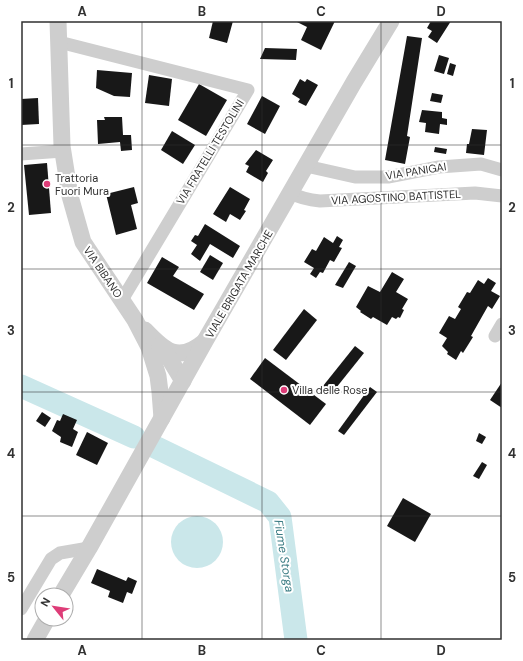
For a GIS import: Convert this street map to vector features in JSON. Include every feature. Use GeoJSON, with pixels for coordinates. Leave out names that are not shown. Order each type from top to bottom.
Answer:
{"type":"FeatureCollection","features":[{"type":"Feature","properties":{"kind":"street","name":"VIA BIBANO"},"geometry":{"type":"LineString","coordinates":[[58,21],[62,146],[70,196],[83,242],[135,320],[149,347],[158,376],[162,418]]}},
{"type":"Feature","properties":{"kind":"street","name":"VIALE BRIGATA MARCHE"},"geometry":{"type":"LineString","coordinates":[[66,587],[205,341],[354,82],[391,21]]}},
{"type":"Feature","properties":{"kind":"street","name":"VIA FRATELLI TESTOLINI"},"geometry":{"type":"LineString","coordinates":[[59,42],[248,90],[122,300]]}},
{"type":"Feature","properties":{"kind":"street"},"geometry":{"type":"LineString","coordinates":[[21,154],[63,151]]}},
{"type":"Feature","properties":{"kind":"street","name":"VIA PANIGAI"},"geometry":{"type":"LineString","coordinates":[[306,166],[355,177],[388,177],[439,167],[481,164],[502,170]]}},
{"type":"Feature","properties":{"kind":"street","name":"VIA AGOSTINO BATTISTEL"},"geometry":{"type":"LineString","coordinates":[[291,193],[308,200],[320,201],[474,193],[502,196]]}},
{"type":"Feature","properties":{"kind":"street","name":"VIA BIBANO"},"geometry":{"type":"LineString","coordinates":[[135,320],[156,342],[166,350],[175,353],[186,353],[196,349],[205,341]]}},
{"type":"Feature","properties":{"kind":"street"},"geometry":{"type":"LineString","coordinates":[[495,336],[502,324]]}},
{"type":"Feature","properties":{"kind":"street"},"geometry":{"type":"LineString","coordinates":[[156,342],[169,358],[181,384],[173,385],[167,383],[158,376]]}},
{"type":"Feature","properties":{"kind":"street"},"geometry":{"type":"LineString","coordinates":[[21,609],[51,559],[60,554],[89,548]]}},
{"type":"Feature","properties":{"kind":"street"},"geometry":{"type":"LineString","coordinates":[[35,640],[42,627]]}},
{"type":"Feature","properties":{"kind":"water"},"geometry":{"type":"Polygon","coordinates":[[[192,516],[202,516],[216,523],[223,537],[223,547],[216,561],[202,568],[192,568],[182,564],[175,557],[171,547],[171,537],[175,527],[182,520],[192,516]]]}},
{"type":"Feature","properties":{"kind":"building"},"geometry":{"type":"Polygon","coordinates":[[[213,21],[233,21],[227,43],[209,38],[213,21]]]}},
{"type":"Feature","properties":{"kind":"building"},"geometry":{"type":"Polygon","coordinates":[[[295,21],[335,21],[321,50],[301,40],[307,27],[295,21]]]}},
{"type":"Feature","properties":{"kind":"building"},"geometry":{"type":"Polygon","coordinates":[[[431,21],[451,21],[437,43],[428,37],[432,31],[427,28],[431,21]]]}},
{"type":"Feature","properties":{"kind":"building"},"geometry":{"type":"Polygon","coordinates":[[[407,36],[422,38],[407,136],[410,137],[405,164],[385,160],[407,36]]]}},
{"type":"Feature","properties":{"kind":"building"},"geometry":{"type":"Polygon","coordinates":[[[265,48],[297,49],[296,60],[260,59],[265,48]]]}},
{"type":"Feature","properties":{"kind":"building"},"geometry":{"type":"Polygon","coordinates":[[[439,55],[449,58],[444,74],[434,71],[439,55]]]}},
{"type":"Feature","properties":{"kind":"building"},"geometry":{"type":"Polygon","coordinates":[[[450,63],[456,65],[453,76],[447,74],[450,63]]]}},
{"type":"Feature","properties":{"kind":"building"},"geometry":{"type":"Polygon","coordinates":[[[97,70],[132,73],[130,97],[114,96],[96,88],[97,70]]]}},
{"type":"Feature","properties":{"kind":"building"},"geometry":{"type":"Polygon","coordinates":[[[149,75],[172,79],[169,106],[145,103],[149,75]]]}},
{"type":"Feature","properties":{"kind":"building"},"geometry":{"type":"Polygon","coordinates":[[[300,79],[305,82],[307,79],[318,85],[306,106],[298,102],[300,99],[292,94],[300,79]]]}},
{"type":"Feature","properties":{"kind":"building"},"geometry":{"type":"Polygon","coordinates":[[[199,84],[227,100],[206,136],[178,120],[199,84]]]}},
{"type":"Feature","properties":{"kind":"building"},"geometry":{"type":"Polygon","coordinates":[[[432,93],[443,95],[441,103],[430,101],[432,93]]]}},
{"type":"Feature","properties":{"kind":"building"},"geometry":{"type":"Polygon","coordinates":[[[262,96],[280,106],[265,134],[247,124],[262,96]]]}},
{"type":"Feature","properties":{"kind":"building"},"geometry":{"type":"Polygon","coordinates":[[[38,98],[39,124],[21,125],[21,99],[38,98]]]}},
{"type":"Feature","properties":{"kind":"building"},"geometry":{"type":"Polygon","coordinates":[[[422,110],[442,112],[442,118],[447,119],[447,125],[440,124],[439,134],[425,132],[426,123],[419,122],[422,110]]]}},
{"type":"Feature","properties":{"kind":"building"},"geometry":{"type":"Polygon","coordinates":[[[104,117],[122,117],[123,135],[131,135],[132,150],[121,151],[120,142],[98,144],[97,120],[105,120],[104,117]]]}},
{"type":"Feature","properties":{"kind":"building"},"geometry":{"type":"Polygon","coordinates":[[[472,129],[487,130],[484,155],[466,153],[467,144],[469,144],[472,129]]]}},
{"type":"Feature","properties":{"kind":"building"},"geometry":{"type":"Polygon","coordinates":[[[172,131],[195,145],[183,164],[161,150],[172,131]]]}},
{"type":"Feature","properties":{"kind":"building"},"geometry":{"type":"Polygon","coordinates":[[[435,147],[447,149],[446,154],[434,152],[435,147]]]}},
{"type":"Feature","properties":{"kind":"building"},"geometry":{"type":"Polygon","coordinates":[[[256,150],[273,160],[266,171],[268,173],[263,182],[246,172],[249,166],[245,164],[256,150]]]}},
{"type":"Feature","properties":{"kind":"building"},"geometry":{"type":"Polygon","coordinates":[[[47,163],[51,213],[29,215],[24,165],[47,163]]]}},
{"type":"Feature","properties":{"kind":"building"},"geometry":{"type":"Polygon","coordinates":[[[134,187],[138,203],[131,205],[137,229],[116,235],[106,194],[134,187]]]}},
{"type":"Feature","properties":{"kind":"building"},"geometry":{"type":"Polygon","coordinates":[[[230,187],[250,199],[244,210],[246,211],[240,220],[230,214],[226,222],[213,214],[230,187]]]}},
{"type":"Feature","properties":{"kind":"building"},"geometry":{"type":"Polygon","coordinates":[[[205,224],[240,246],[233,258],[210,244],[200,261],[191,254],[197,245],[191,241],[195,235],[198,236],[205,224]]]}},
{"type":"Feature","properties":{"kind":"building"},"geometry":{"type":"Polygon","coordinates":[[[337,236],[343,240],[339,247],[342,248],[334,262],[330,260],[323,273],[320,272],[316,278],[310,274],[314,268],[304,262],[312,249],[316,251],[324,237],[333,243],[337,236]]]}},
{"type":"Feature","properties":{"kind":"building"},"geometry":{"type":"Polygon","coordinates":[[[210,255],[223,263],[213,280],[200,272],[210,255]]]}},
{"type":"Feature","properties":{"kind":"building"},"geometry":{"type":"Polygon","coordinates":[[[162,257],[179,267],[173,276],[204,294],[194,310],[147,283],[162,257]]]}},
{"type":"Feature","properties":{"kind":"building"},"geometry":{"type":"Polygon","coordinates":[[[349,262],[356,266],[343,288],[335,285],[349,262]]]}},
{"type":"Feature","properties":{"kind":"building"},"geometry":{"type":"Polygon","coordinates":[[[392,272],[404,279],[396,292],[408,299],[402,309],[404,310],[400,318],[398,317],[396,319],[392,317],[387,325],[373,317],[371,319],[360,312],[361,311],[356,307],[368,286],[380,292],[392,272]]]}},
{"type":"Feature","properties":{"kind":"building"},"geometry":{"type":"Polygon","coordinates":[[[488,278],[496,283],[491,291],[500,296],[492,309],[488,306],[471,336],[473,337],[463,353],[461,351],[456,360],[447,354],[448,352],[442,346],[447,338],[439,333],[449,316],[455,319],[461,309],[458,307],[467,292],[470,293],[478,280],[484,284],[488,278]]]}},
{"type":"Feature","properties":{"kind":"building"},"geometry":{"type":"Polygon","coordinates":[[[304,309],[317,320],[286,360],[273,350],[304,309]]]}},
{"type":"Feature","properties":{"kind":"building"},"geometry":{"type":"Polygon","coordinates":[[[355,346],[364,353],[332,393],[323,386],[355,346]]]}},
{"type":"Feature","properties":{"kind":"building"},"geometry":{"type":"Polygon","coordinates":[[[265,358],[326,404],[310,425],[250,379],[265,358]]]}},
{"type":"Feature","properties":{"kind":"building"},"geometry":{"type":"Polygon","coordinates":[[[502,382],[502,408],[490,400],[502,382]]]}},
{"type":"Feature","properties":{"kind":"building"},"geometry":{"type":"Polygon","coordinates":[[[370,387],[377,392],[344,435],[338,431],[370,387]]]}},
{"type":"Feature","properties":{"kind":"building"},"geometry":{"type":"Polygon","coordinates":[[[42,412],[51,418],[45,427],[36,421],[42,412]]]}},
{"type":"Feature","properties":{"kind":"building"},"geometry":{"type":"Polygon","coordinates":[[[63,414],[77,420],[73,429],[78,432],[72,447],[60,442],[61,437],[52,431],[57,420],[60,421],[63,414]]]}},
{"type":"Feature","properties":{"kind":"building"},"geometry":{"type":"Polygon","coordinates":[[[87,432],[108,443],[97,465],[76,455],[87,432]]]}},
{"type":"Feature","properties":{"kind":"building"},"geometry":{"type":"Polygon","coordinates":[[[479,433],[486,437],[482,444],[476,441],[479,433]]]}},
{"type":"Feature","properties":{"kind":"building"},"geometry":{"type":"Polygon","coordinates":[[[482,462],[487,465],[479,479],[473,476],[482,462]]]}},
{"type":"Feature","properties":{"kind":"building"},"geometry":{"type":"Polygon","coordinates":[[[403,498],[431,514],[415,542],[387,526],[403,498]]]}},
{"type":"Feature","properties":{"kind":"building"},"geometry":{"type":"Polygon","coordinates":[[[97,569],[126,581],[128,577],[137,581],[132,594],[127,592],[123,603],[108,597],[110,591],[91,583],[97,569]]]}},
{"type":"Feature","properties":{"kind":"waterway","name":"Fiume Storga"},"geometry":{"type":"LineString","coordinates":[[21,386],[134,437]]}},
{"type":"Feature","properties":{"kind":"waterway","name":"Fiume Storga"},"geometry":{"type":"LineString","coordinates":[[157,448],[268,502],[280,517],[296,640]]}},
{"type":"Feature","properties":{"kind":"place","name":"Trattoria Fuori Mura"},"geometry":{"type":"Point","coordinates":[47,184]}},
{"type":"Feature","properties":{"kind":"place","name":"Villa delle Rose"},"geometry":{"type":"Point","coordinates":[284,390]}}]}
